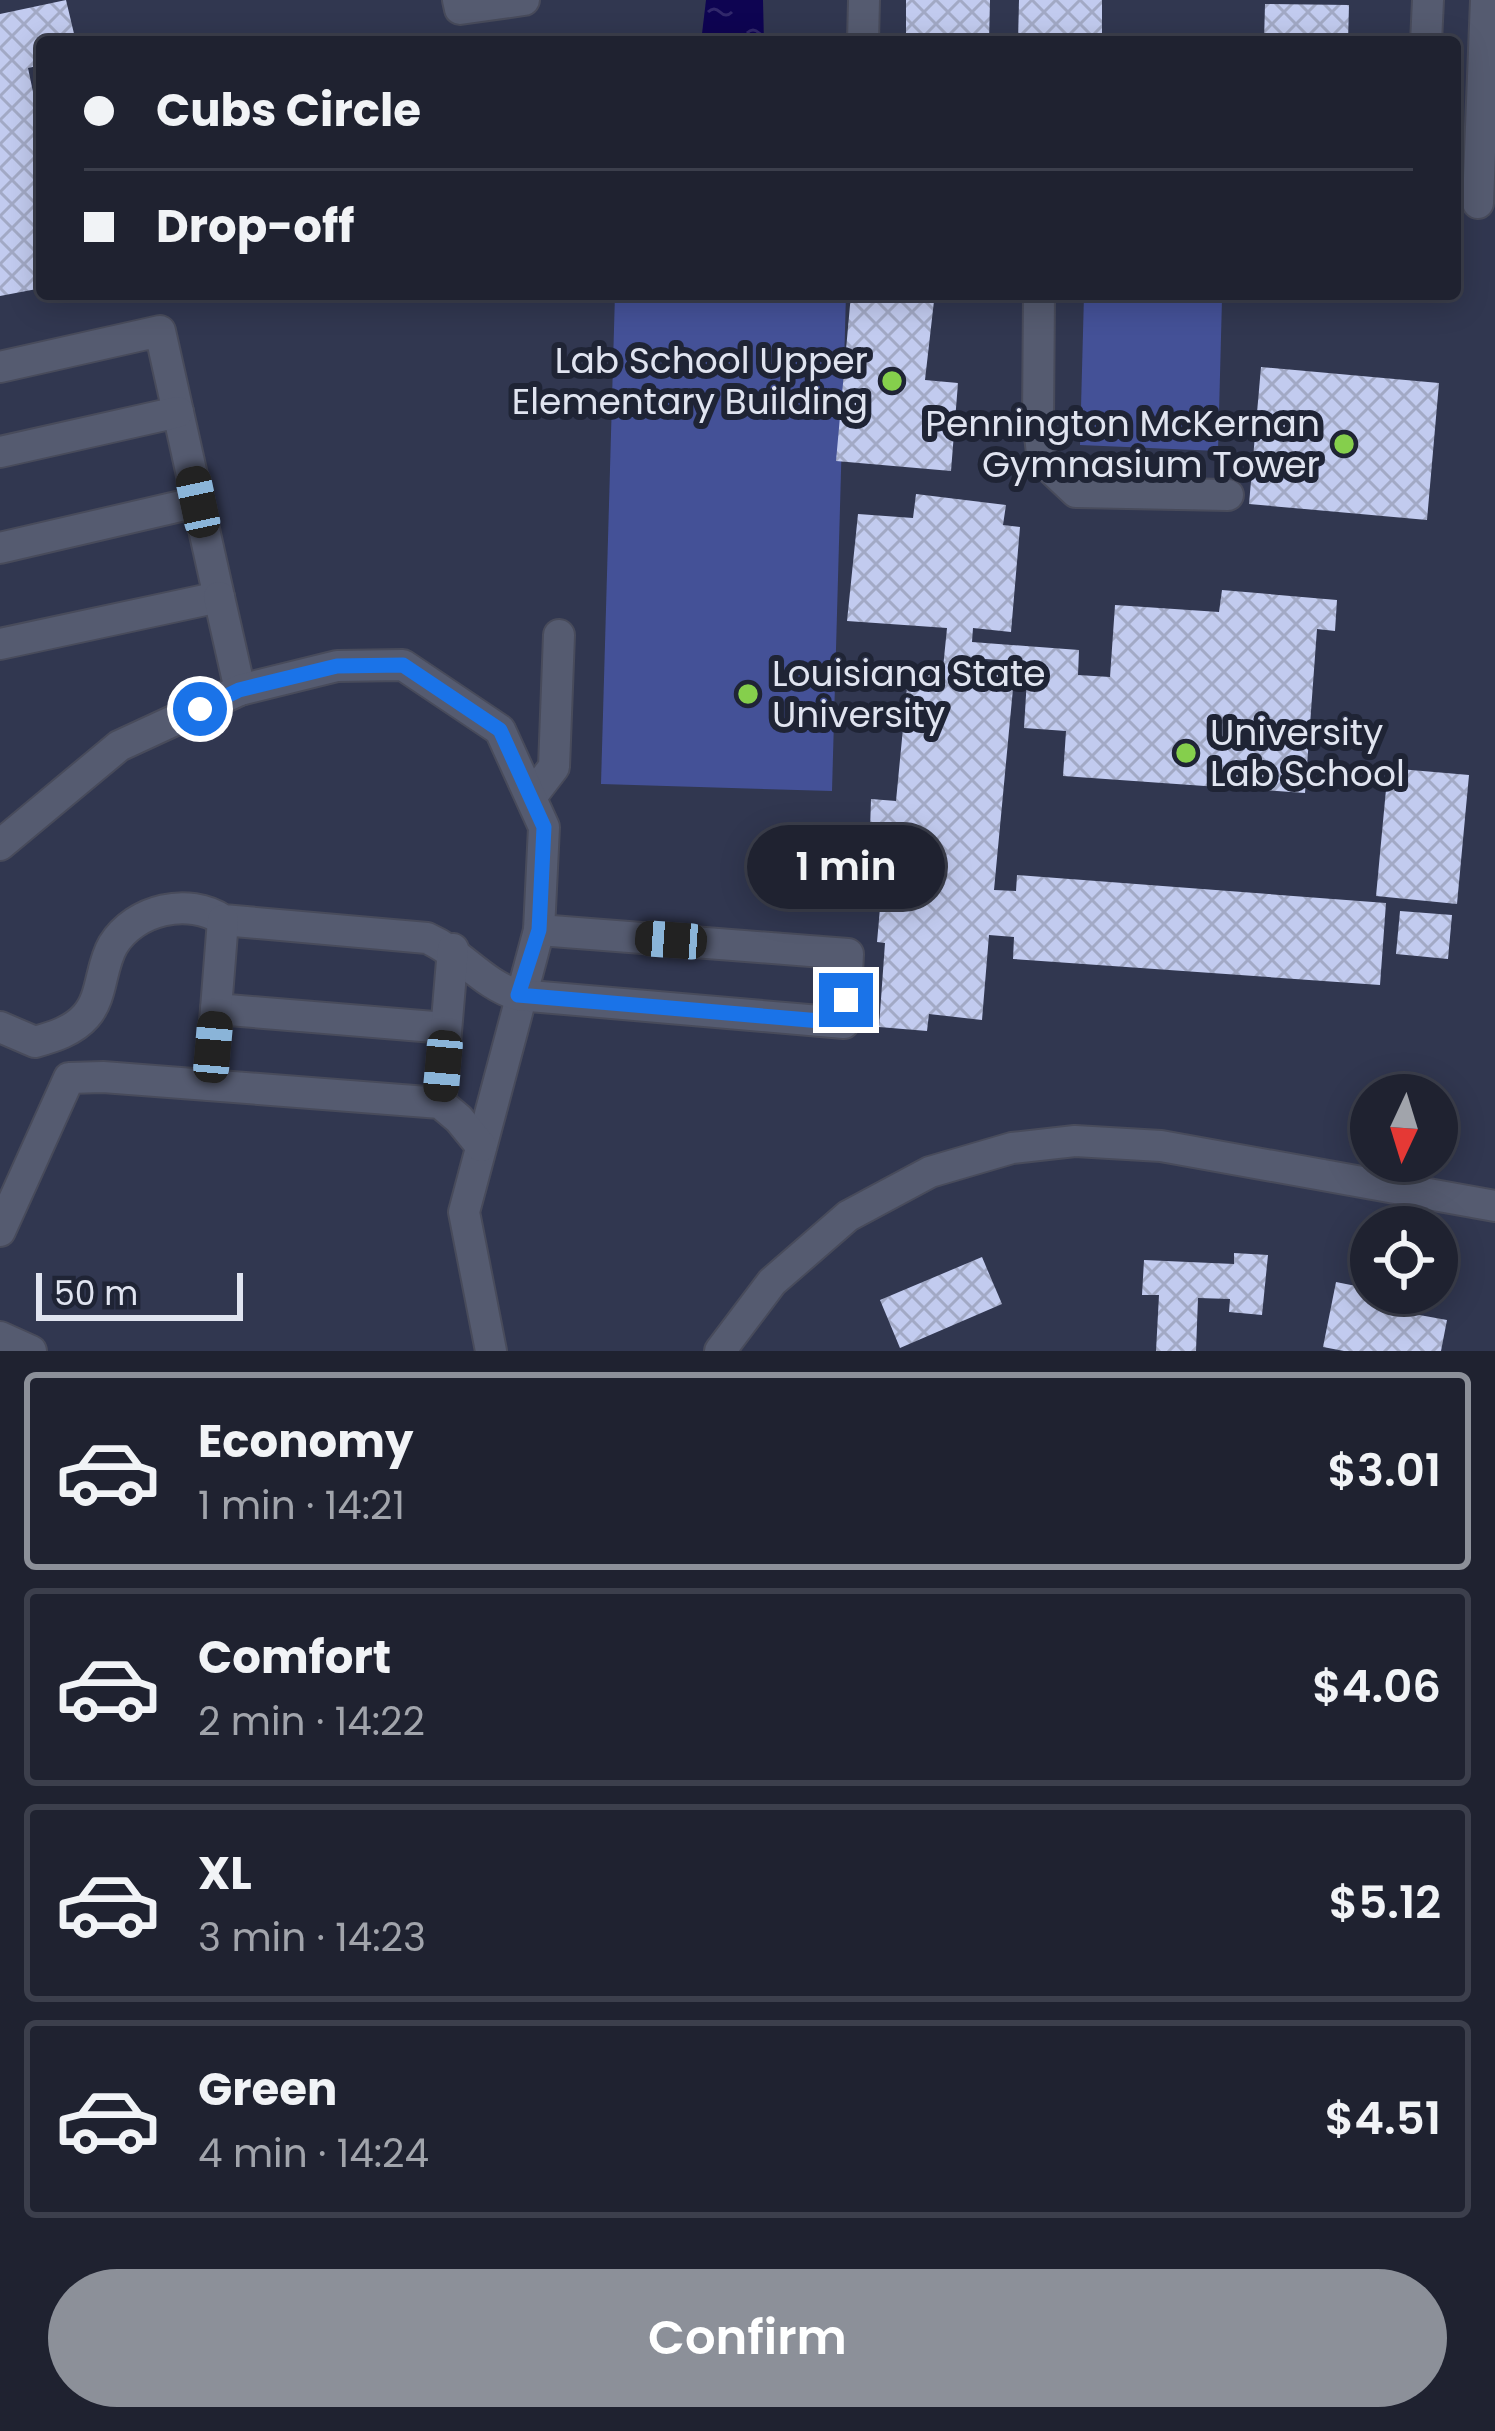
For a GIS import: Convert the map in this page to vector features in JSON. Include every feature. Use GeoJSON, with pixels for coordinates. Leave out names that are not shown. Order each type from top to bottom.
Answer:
{"type":"FeatureCollection","features":[{"type":"Feature","properties":{"kind":"street"},"geometry":{"type":"LineString","coordinates":[[458,0],[460,9],[524,0]]}},
{"type":"Feature","properties":{"kind":"street"},"geometry":{"type":"LineString","coordinates":[[862,36],[863,0]]}},
{"type":"Feature","properties":{"kind":"street"},"geometry":{"type":"LineString","coordinates":[[1426,36],[1428,0]]}},
{"type":"Feature","properties":{"kind":"street"},"geometry":{"type":"LineString","coordinates":[[1476,202],[1486,0]]}},
{"type":"Feature","properties":{"kind":"street"},"geometry":{"type":"LineString","coordinates":[[1040,300],[1038,420],[1043,460],[1076,492],[1228,494]]}},
{"type":"Feature","properties":{"kind":"street"},"geometry":{"type":"LineString","coordinates":[[0,368],[160,331],[239,690]]}},
{"type":"Feature","properties":{"kind":"street"},"geometry":{"type":"LineString","coordinates":[[0,452],[178,412]]}},
{"type":"Feature","properties":{"kind":"street"},"geometry":{"type":"LineString","coordinates":[[0,548],[198,502]]}},
{"type":"Feature","properties":{"kind":"street"},"geometry":{"type":"LineString","coordinates":[[0,644],[219,597]]}},
{"type":"Feature","properties":{"kind":"street"},"geometry":{"type":"LineString","coordinates":[[531,797],[554,767],[559,635]]}},
{"type":"Feature","properties":{"kind":"street"},"geometry":{"type":"LineString","coordinates":[[1,841],[119,746],[239,690],[337,666],[403,665],[500,730],[544,827],[539,930],[464,1211],[491,1351]]}},
{"type":"Feature","properties":{"kind":"street"},"geometry":{"type":"LineString","coordinates":[[0,1027],[35,1042],[60,1035],[85,1018],[95,1002],[111,948],[122,933],[154,913],[185,907],[209,911],[223,920],[427,938],[453,950],[496,988],[518,995],[844,1023],[848,954],[539,930]]}},
{"type":"Feature","properties":{"kind":"street"},"geometry":{"type":"LineString","coordinates":[[210,1084],[223,920]]}},
{"type":"Feature","properties":{"kind":"street"},"geometry":{"type":"LineString","coordinates":[[440,1103],[453,950]]}},
{"type":"Feature","properties":{"kind":"street"},"geometry":{"type":"LineString","coordinates":[[216,1009],[446,1028]]}},
{"type":"Feature","properties":{"kind":"street"},"geometry":{"type":"LineString","coordinates":[[0,1231],[69,1078],[440,1103],[460,1119],[481,1147]]}},
{"type":"Feature","properties":{"kind":"street"},"geometry":{"type":"LineString","coordinates":[[720,1351],[772,1282],[848,1216],[930,1172],[1012,1148],[1122,1141],[1495,1206]]}},
{"type":"Feature","properties":{"kind":"street"},"geometry":{"type":"LineString","coordinates":[[0,1336],[32,1351]]}},
{"type":"Feature","properties":{"kind":"shaded area","name":"Louisiana State University"},"geometry":{"type":"Polygon","coordinates":[[[0,0],[1495,0],[1495,1351],[0,1351],[0,0]]]}},
{"type":"Feature","properties":{"kind":"shaded area"},"geometry":{"type":"Polygon","coordinates":[[[615,300],[846,300],[832,791],[601,784],[615,300]]]}},
{"type":"Feature","properties":{"kind":"shaded area"},"geometry":{"type":"Polygon","coordinates":[[[1084,300],[1222,300],[1218,451],[1080,445],[1084,300]]]}},
{"type":"Feature","properties":{"kind":"water"},"geometry":{"type":"Polygon","coordinates":[[[706,0],[763,0],[764,36],[702,36],[706,0]]]}},
{"type":"Feature","properties":{"kind":"building"},"geometry":{"type":"Polygon","coordinates":[[[66,0],[75,36],[36,36],[36,66],[28,68],[36,106],[36,289],[0,296],[0,14],[66,0]]]}},
{"type":"Feature","properties":{"kind":"building"},"geometry":{"type":"Polygon","coordinates":[[[906,0],[990,0],[989,36],[906,36],[906,0]]]}},
{"type":"Feature","properties":{"kind":"building"},"geometry":{"type":"Polygon","coordinates":[[[1019,0],[1102,0],[1102,36],[1018,36],[1019,0]]]}},
{"type":"Feature","properties":{"kind":"building"},"geometry":{"type":"Polygon","coordinates":[[[1265,4],[1349,5],[1348,36],[1264,36],[1265,4]]]}},
{"type":"Feature","properties":{"kind":"building","name":"Lab School Upper Elementary Building"},"geometry":{"type":"Polygon","coordinates":[[[850,300],[934,301],[925,380],[958,383],[951,471],[836,461],[850,300]]]}},
{"type":"Feature","properties":{"kind":"building","name":"Pennington McKernan Gymnasium Tower"},"geometry":{"type":"Polygon","coordinates":[[[1261,367],[1439,383],[1427,520],[1249,504],[1261,367]]]}},
{"type":"Feature","properties":{"kind":"building","name":"University Lab School"},"geometry":{"type":"Polygon","coordinates":[[[916,494],[1006,505],[1003,525],[1020,527],[1011,632],[973,628],[972,642],[1079,650],[1078,675],[1110,677],[1115,605],[1219,612],[1222,590],[1337,600],[1335,631],[1317,629],[1305,793],[1063,776],[1066,731],[1024,728],[1028,662],[971,658],[970,668],[1014,678],[994,890],[1016,891],[1017,875],[1386,903],[1380,985],[1013,959],[1014,937],[989,935],[982,1020],[929,1014],[927,1031],[879,1027],[885,943],[877,942],[880,908],[888,909],[891,871],[867,870],[868,840],[890,841],[890,831],[870,830],[871,799],[896,801],[909,666],[943,668],[947,628],[847,621],[858,514],[913,518],[916,494]]]}},
{"type":"Feature","properties":{"kind":"building"},"geometry":{"type":"Polygon","coordinates":[[[1388,768],[1469,775],[1457,904],[1376,896],[1388,768]]]}},
{"type":"Feature","properties":{"kind":"building"},"geometry":{"type":"Polygon","coordinates":[[[1400,911],[1452,915],[1448,959],[1396,954],[1400,911]]]}},
{"type":"Feature","properties":{"kind":"building"},"geometry":{"type":"Polygon","coordinates":[[[1234,1253],[1268,1255],[1262,1315],[1229,1312],[1230,1299],[1198,1298],[1196,1351],[1156,1351],[1159,1295],[1142,1295],[1144,1260],[1234,1264],[1234,1253]]]}},
{"type":"Feature","properties":{"kind":"building"},"geometry":{"type":"Polygon","coordinates":[[[982,1257],[1002,1304],[900,1348],[880,1300],[982,1257]]]}},
{"type":"Feature","properties":{"kind":"building"},"geometry":{"type":"Polygon","coordinates":[[[1336,1282],[1350,1285],[1350,1314],[1414,1314],[1447,1320],[1441,1351],[1323,1347],[1336,1282]]]}},
{"type":"Feature","properties":{"kind":"place","name":"Lab School Upper Elementary Building"},"geometry":{"type":"Point","coordinates":[892,381]}},
{"type":"Feature","properties":{"kind":"place","name":"Pennington McKernan Gymnasium Tower"},"geometry":{"type":"Point","coordinates":[1344,444]}},
{"type":"Feature","properties":{"kind":"place","name":"Louisiana State University"},"geometry":{"type":"Point","coordinates":[748,694]}},
{"type":"Feature","properties":{"kind":"place","name":"University Lab School"},"geometry":{"type":"Point","coordinates":[1186,753]}},
{"type":"Feature","properties":{"kind":"route"},"geometry":{"type":"LineString","coordinates":[[200,709],[239,690],[337,666],[403,665],[500,730],[544,827],[539,930],[518,995],[844,1023],[846,1000]]}}]}
